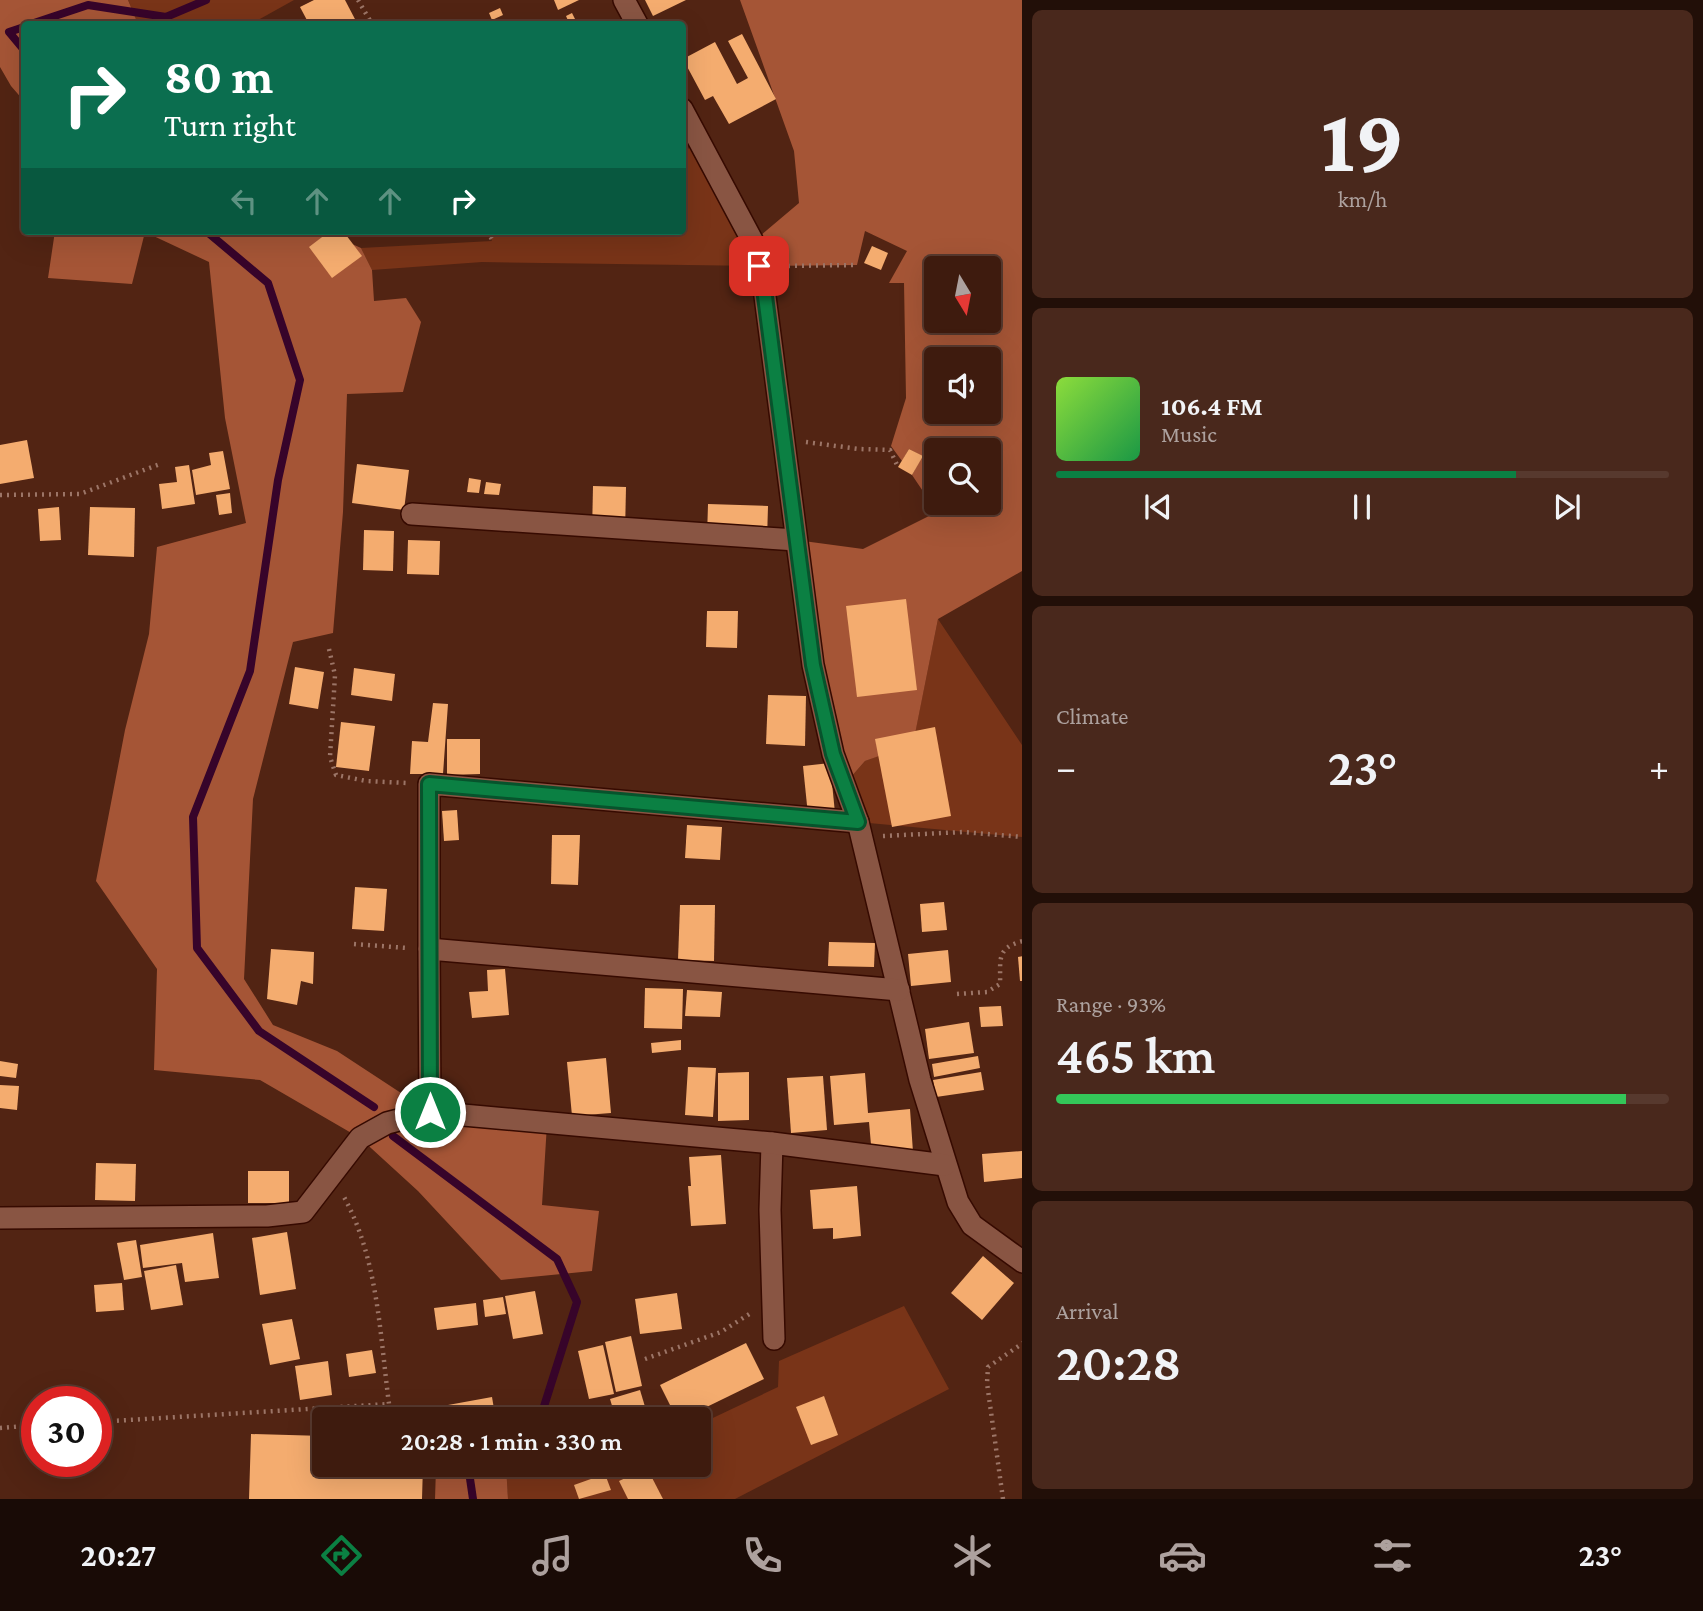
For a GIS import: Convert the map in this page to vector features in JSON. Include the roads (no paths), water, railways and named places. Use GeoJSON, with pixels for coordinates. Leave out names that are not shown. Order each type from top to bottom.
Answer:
{"type":"FeatureCollection","features":[{"type":"Feature","properties":{"kind":"street"},"geometry":{"type":"LineString","coordinates":[[624,0],[635,21]]}},
{"type":"Feature","properties":{"kind":"street"},"geometry":{"type":"LineString","coordinates":[[686,117],[752,242],[763,281],[813,665],[833,754],[860,829],[920,1080],[958,1202],[972,1225],[1022,1262]]}},
{"type":"Feature","properties":{"kind":"street"},"geometry":{"type":"LineString","coordinates":[[412,514],[796,540]]}},
{"type":"Feature","properties":{"kind":"street"},"geometry":{"type":"LineString","coordinates":[[430,1112],[429,784],[860,829]]}},
{"type":"Feature","properties":{"kind":"street"},"geometry":{"type":"LineString","coordinates":[[429,949],[899,990]]}},
{"type":"Feature","properties":{"kind":"street"},"geometry":{"type":"LineString","coordinates":[[0,1218],[267,1216],[303,1212],[360,1138],[387,1123],[430,1112],[772,1143],[945,1165]]}},
{"type":"Feature","properties":{"kind":"street"},"geometry":{"type":"LineString","coordinates":[[772,1143],[769,1210],[774,1339]]}},
{"type":"Feature","properties":{"kind":"waterway"},"geometry":{"type":"LineString","coordinates":[[40,21],[88,5],[166,17],[206,0]]}},
{"type":"Feature","properties":{"kind":"waterway"},"geometry":{"type":"LineString","coordinates":[[21,28],[9,32],[21,46]]}},
{"type":"Feature","properties":{"kind":"waterway"},"geometry":{"type":"LineString","coordinates":[[211,235],[268,283],[300,380],[278,480],[250,671],[193,817],[197,948],[259,1031],[374,1107]]}},
{"type":"Feature","properties":{"kind":"waterway"},"geometry":{"type":"LineString","coordinates":[[393,1136],[557,1259],[577,1302],[544,1407]]}},
{"type":"Feature","properties":{"kind":"waterway"},"geometry":{"type":"LineString","coordinates":[[470,1477],[473,1499]]}}]}
